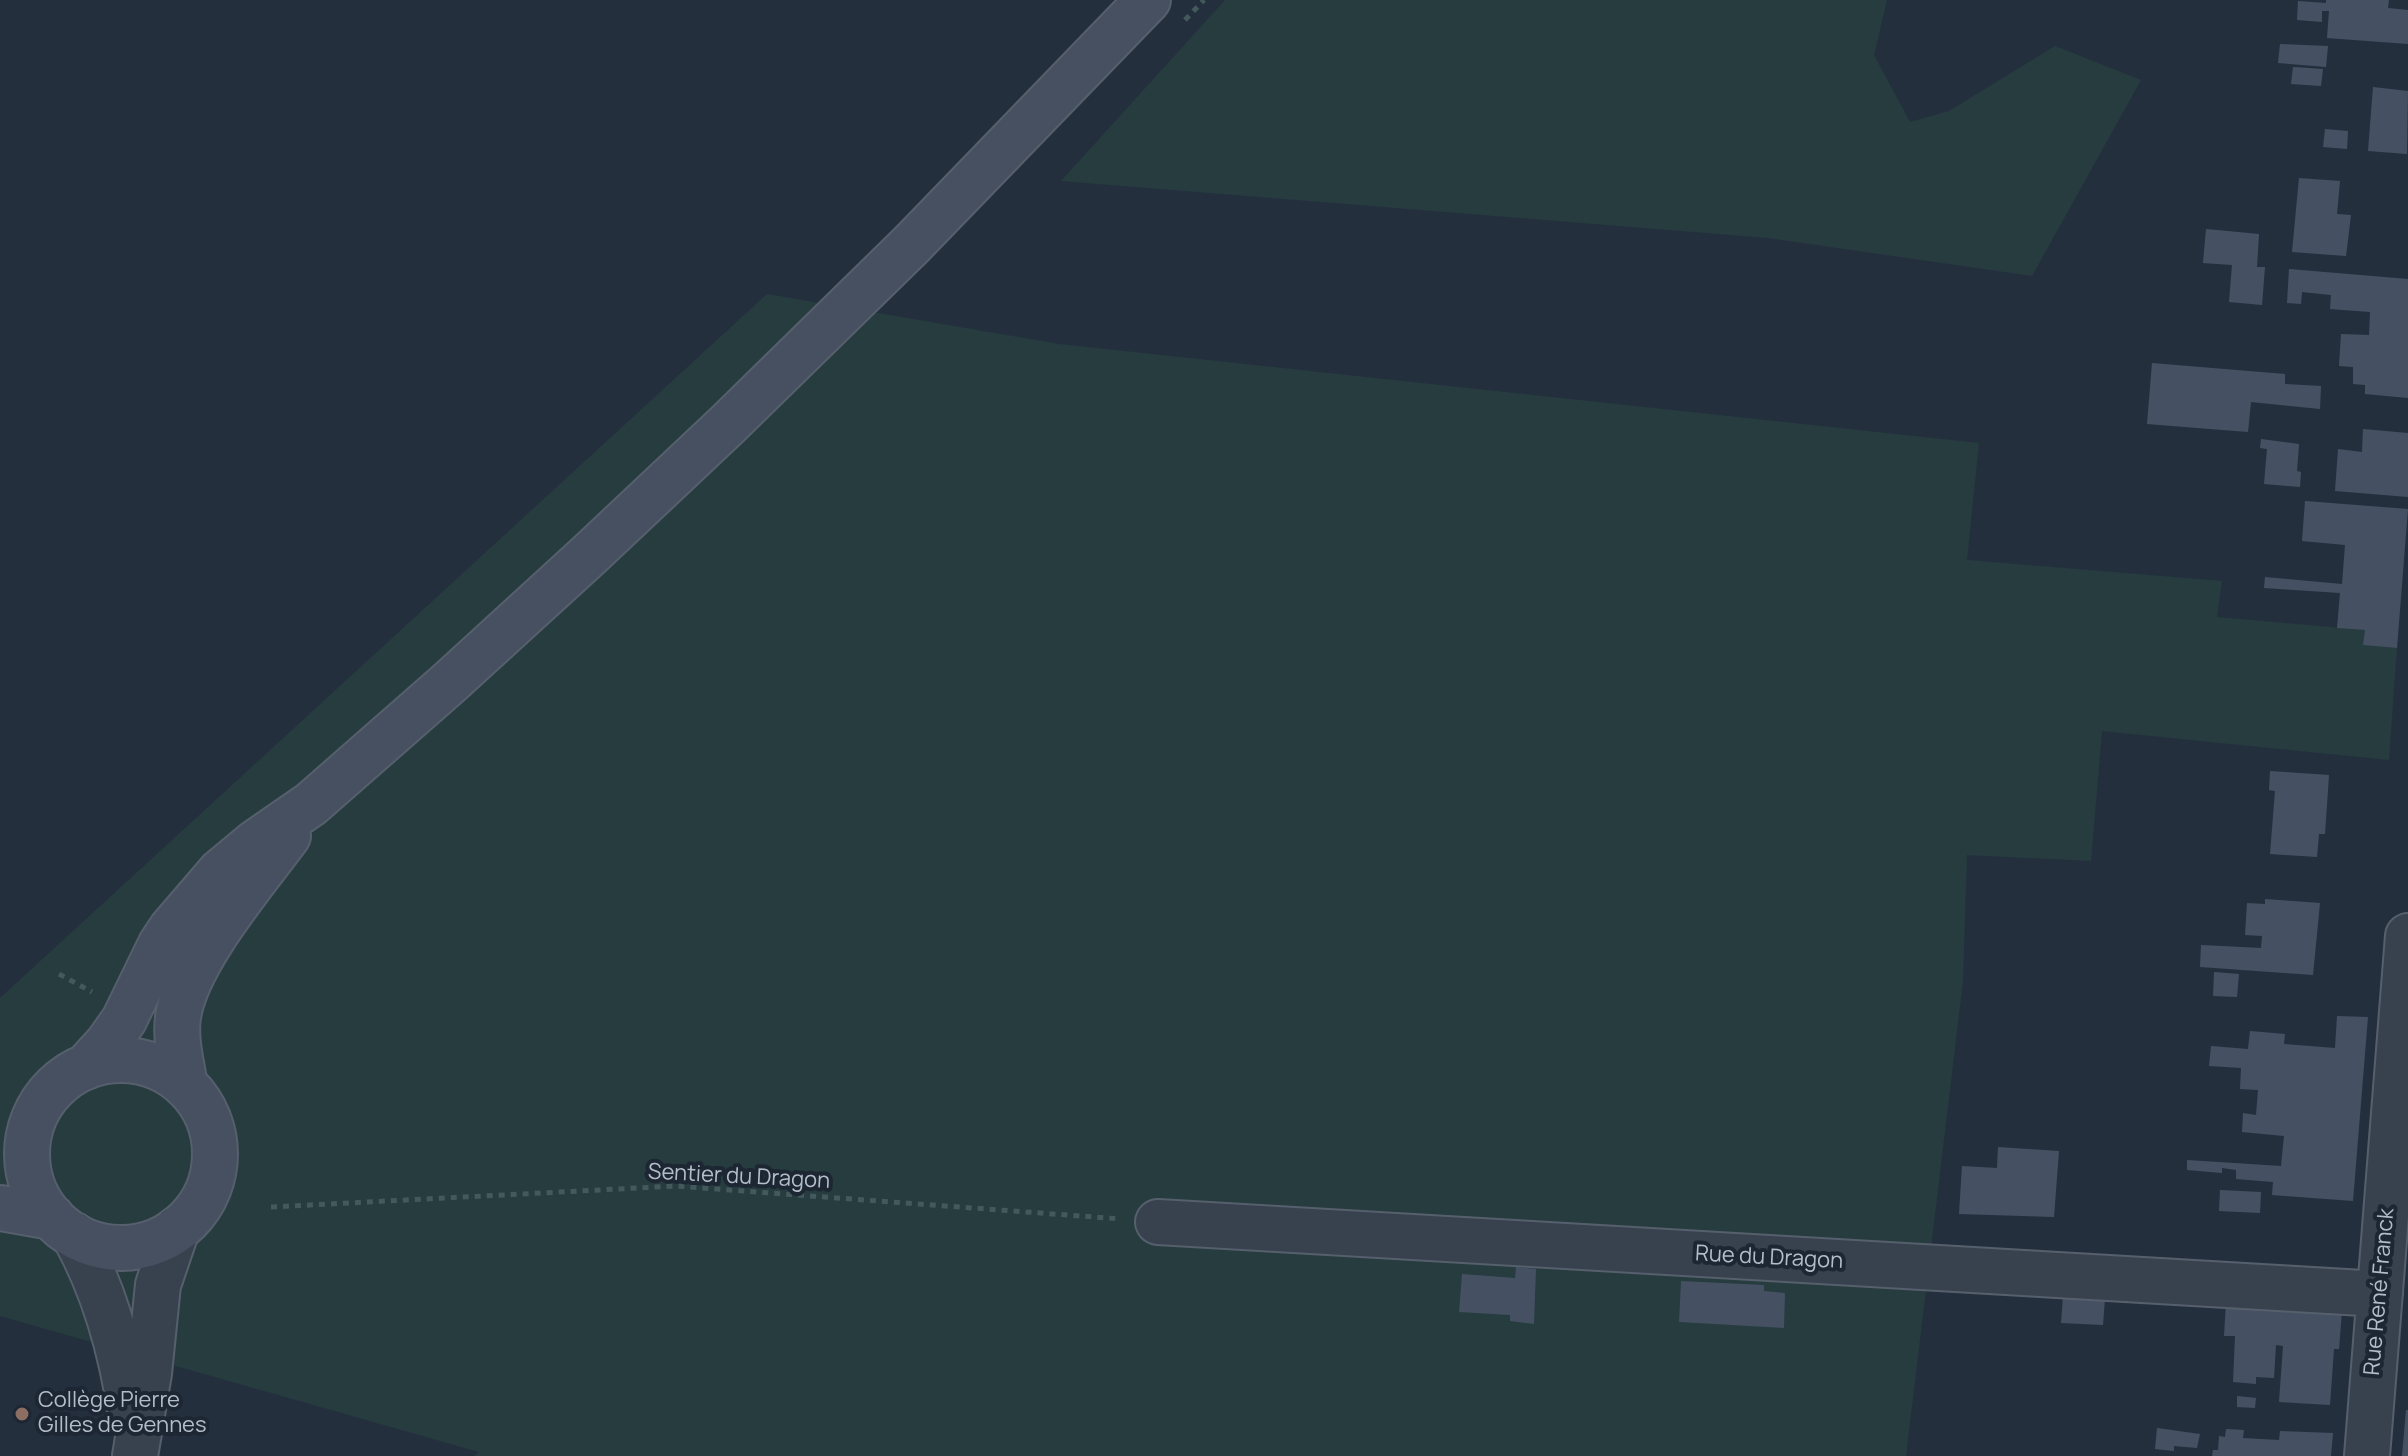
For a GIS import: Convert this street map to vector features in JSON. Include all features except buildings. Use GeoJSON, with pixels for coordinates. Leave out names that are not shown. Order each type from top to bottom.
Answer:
{"type":"FeatureCollection","features":[{"type":"Feature","properties":{"kind":"main road"},"geometry":{"type":"LineString","coordinates":[[86,1067],[124,1020],[161,944],[195,899],[236,857],[311,804],[449,683],[726,426],[912,244],[1148,0]]}},
{"type":"Feature","properties":{"kind":"main road"},"geometry":{"type":"LineString","coordinates":[[185,1085],[178,1040],[179,1016],[193,974],[214,937],[311,804]]}},
{"type":"Feature","properties":{"kind":"main road"},"geometry":{"type":"LineString","coordinates":[[0,1208],[63,1226],[94,1244],[126,1247],[158,1240],[177,1229],[194,1213],[206,1193],[215,1159],[213,1135],[206,1113],[185,1085],[166,1071],[132,1060],[109,1061],[86,1067],[65,1078],[48,1094],[36,1114],[27,1146],[28,1169],[39,1200],[63,1226]]}},
{"type":"Feature","properties":{"kind":"main road"},"geometry":{"type":"LineString","coordinates":[[0,1146],[36,1114]]}},
{"type":"Feature","properties":{"kind":"street","name":"Rue René Franck"},"geometry":{"type":"LineString","coordinates":[[2367,1456],[2408,936]]}},
{"type":"Feature","properties":{"kind":"street","name":"Rue du Dragon"},"geometry":{"type":"LineString","coordinates":[[1158,1222],[2380,1294]]}},
{"type":"Feature","properties":{"kind":"street"},"geometry":{"type":"LineString","coordinates":[[63,1226],[94,1273],[127,1383],[135,1451]]}},
{"type":"Feature","properties":{"kind":"street"},"geometry":{"type":"LineString","coordinates":[[135,1451],[149,1373],[158,1285],[177,1229]]}},
{"type":"Feature","properties":{"kind":"path"},"geometry":{"type":"LineString","coordinates":[[59,974],[104,997]]}},
{"type":"Feature","properties":{"kind":"path","name":"Sentier du Dragon"},"geometry":{"type":"LineString","coordinates":[[271,1207],[676,1186],[1158,1222]]}},
{"type":"Feature","properties":{"kind":"green space"},"geometry":{"type":"Polygon","coordinates":[[[1225,0],[1887,0],[1874,55],[1910,122],[1949,111],[2055,46],[2141,80],[2032,276],[1768,238],[1061,181],[1225,0]]]}},
{"type":"Feature","properties":{"kind":"green space"},"geometry":{"type":"Polygon","coordinates":[[[767,294],[1059,344],[1979,443],[1967,560],[2222,581],[2217,617],[2365,630],[2364,645],[2397,648],[2389,760],[2102,731],[2091,861],[1967,855],[1963,981],[1906,1456],[474,1456],[479,1452],[0,1316],[0,998],[767,294]]]}},
{"type":"Feature","properties":{"kind":"place","name":"Collège Pierre Gilles de Gennes"},"geometry":{"type":"Point","coordinates":[22,1414]}}]}
